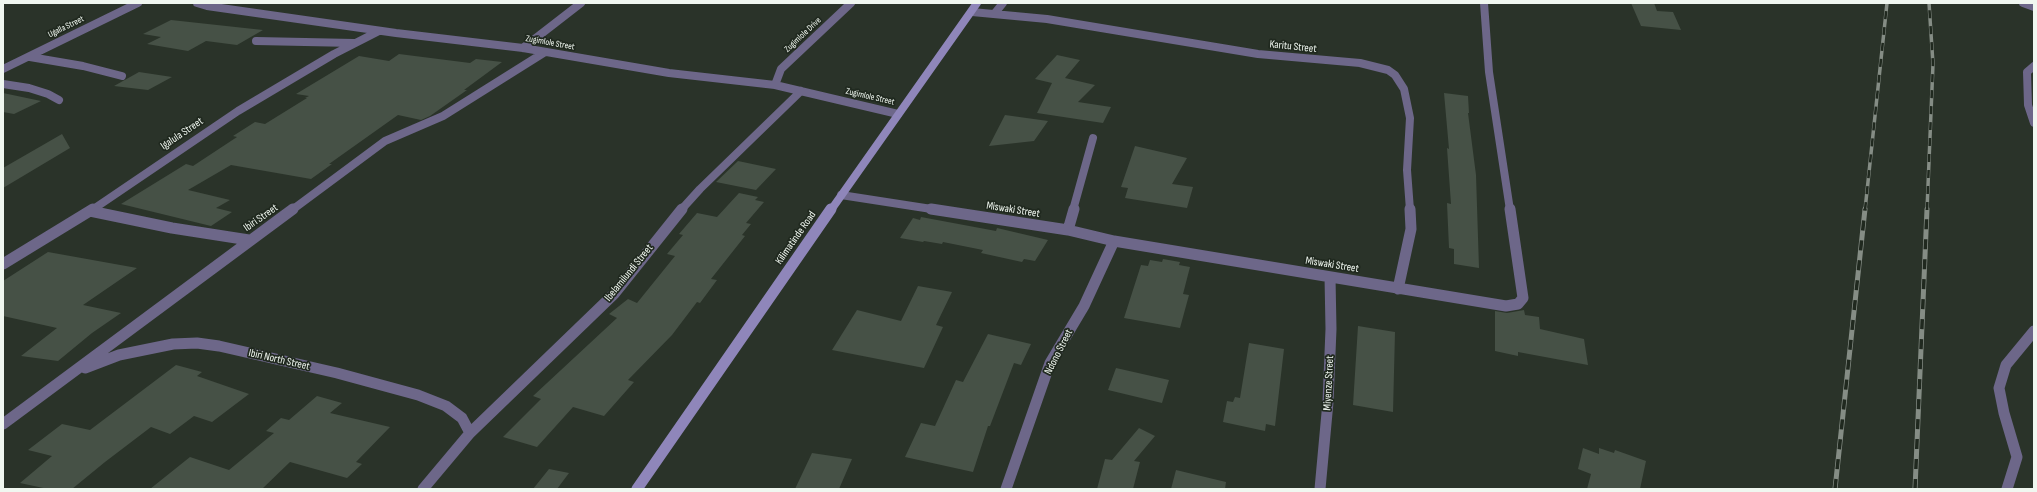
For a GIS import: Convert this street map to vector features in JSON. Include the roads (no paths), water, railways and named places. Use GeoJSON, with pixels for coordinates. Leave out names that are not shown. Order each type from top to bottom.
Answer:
{"type":"FeatureCollection","features":[{"type":"Feature","properties":{"kind":"main road","name":"Kilimatinde Road"},"geometry":{"type":"LineString","coordinates":[[637,489],[841,195],[975,7]]}},
{"type":"Feature","properties":{"kind":"street","name":"Ugalla Street"},"geometry":{"type":"LineString","coordinates":[[3,69],[138,3]]}},
{"type":"Feature","properties":{"kind":"street","name":"Zugimlole Street"},"geometry":{"type":"LineString","coordinates":[[197,3],[207,6],[379,31],[523,48],[670,73],[775,85],[898,114]]}},
{"type":"Feature","properties":{"kind":"street"},"geometry":{"type":"LineString","coordinates":[[523,48],[581,3]]}},
{"type":"Feature","properties":{"kind":"street","name":"Zugimlole Drive"},"geometry":{"type":"LineString","coordinates":[[775,85],[781,69],[851,3]]}},
{"type":"Feature","properties":{"kind":"street"},"geometry":{"type":"LineString","coordinates":[[995,13],[1003,3]]}},
{"type":"Feature","properties":{"kind":"street","name":"Miswaki Street"},"geometry":{"type":"LineString","coordinates":[[841,195],[1068,230],[1114,241],[1330,278],[1506,306],[1518,304],[1523,298],[1489,72],[1484,3]]}},
{"type":"Feature","properties":{"kind":"street"},"geometry":{"type":"LineString","coordinates":[[2023,3],[2034,7]]}},
{"type":"Feature","properties":{"kind":"street","name":"Karitu Street"},"geometry":{"type":"LineString","coordinates":[[975,7],[995,13],[1047,19],[1258,54],[1360,63],[1388,70],[1395,75],[1404,88],[1410,118],[1407,170],[1412,229],[1398,288]]}},
{"type":"Feature","properties":{"kind":"street","name":"Igalula Street"},"geometry":{"type":"LineString","coordinates":[[3,264],[90,211],[238,111],[379,31]]}},
{"type":"Feature","properties":{"kind":"street"},"geometry":{"type":"LineString","coordinates":[[256,41],[356,43]]}},
{"type":"Feature","properties":{"kind":"street","name":"Ibiri Street"},"geometry":{"type":"LineString","coordinates":[[3,424],[74,373],[249,240],[299,206],[385,141],[443,116],[545,52]]}},
{"type":"Feature","properties":{"kind":"street"},"geometry":{"type":"LineString","coordinates":[[30,56],[83,66],[122,76]]}},
{"type":"Feature","properties":{"kind":"street"},"geometry":{"type":"LineString","coordinates":[[2034,66],[2027,72],[2028,105],[2034,123]]}},
{"type":"Feature","properties":{"kind":"street"},"geometry":{"type":"LineString","coordinates":[[3,84],[42,92],[60,100]]}},
{"type":"Feature","properties":{"kind":"street","name":"Ibelamilundi Street"},"geometry":{"type":"LineString","coordinates":[[423,489],[470,433],[614,294],[684,206],[801,91]]}},
{"type":"Feature","properties":{"kind":"street"},"geometry":{"type":"LineString","coordinates":[[1068,230],[1093,138]]}},
{"type":"Feature","properties":{"kind":"street"},"geometry":{"type":"LineString","coordinates":[[90,211],[172,228],[249,240]]}},
{"type":"Feature","properties":{"kind":"street","name":"Ndono Street"},"geometry":{"type":"LineString","coordinates":[[1006,489],[1050,363],[1084,306],[1114,241]]}},
{"type":"Feature","properties":{"kind":"street","name":"Miyenze Street"},"geometry":{"type":"LineString","coordinates":[[1320,489],[1328,402],[1331,329],[1330,278]]}},
{"type":"Feature","properties":{"kind":"street"},"geometry":{"type":"LineString","coordinates":[[2008,489],[2016,457],[2004,414],[1999,388],[2006,365],[2034,330]]}},
{"type":"Feature","properties":{"kind":"street","name":"Ibiri North Street"},"geometry":{"type":"LineString","coordinates":[[74,373],[119,355],[173,344],[197,343],[337,373],[418,394],[452,410],[462,418],[470,433]]}},
{"type":"Feature","properties":{"kind":"railway"},"geometry":{"type":"LineString","coordinates":[[1865,210],[1887,3]]}},
{"type":"Feature","properties":{"kind":"railway"},"geometry":{"type":"LineString","coordinates":[[1927,210],[1933,64],[1929,3]]}},
{"type":"Feature","properties":{"kind":"railway"},"geometry":{"type":"LineString","coordinates":[[1835,489],[1865,209]]}},
{"type":"Feature","properties":{"kind":"railway"},"geometry":{"type":"LineString","coordinates":[[1915,489],[1927,209]]}}]}
